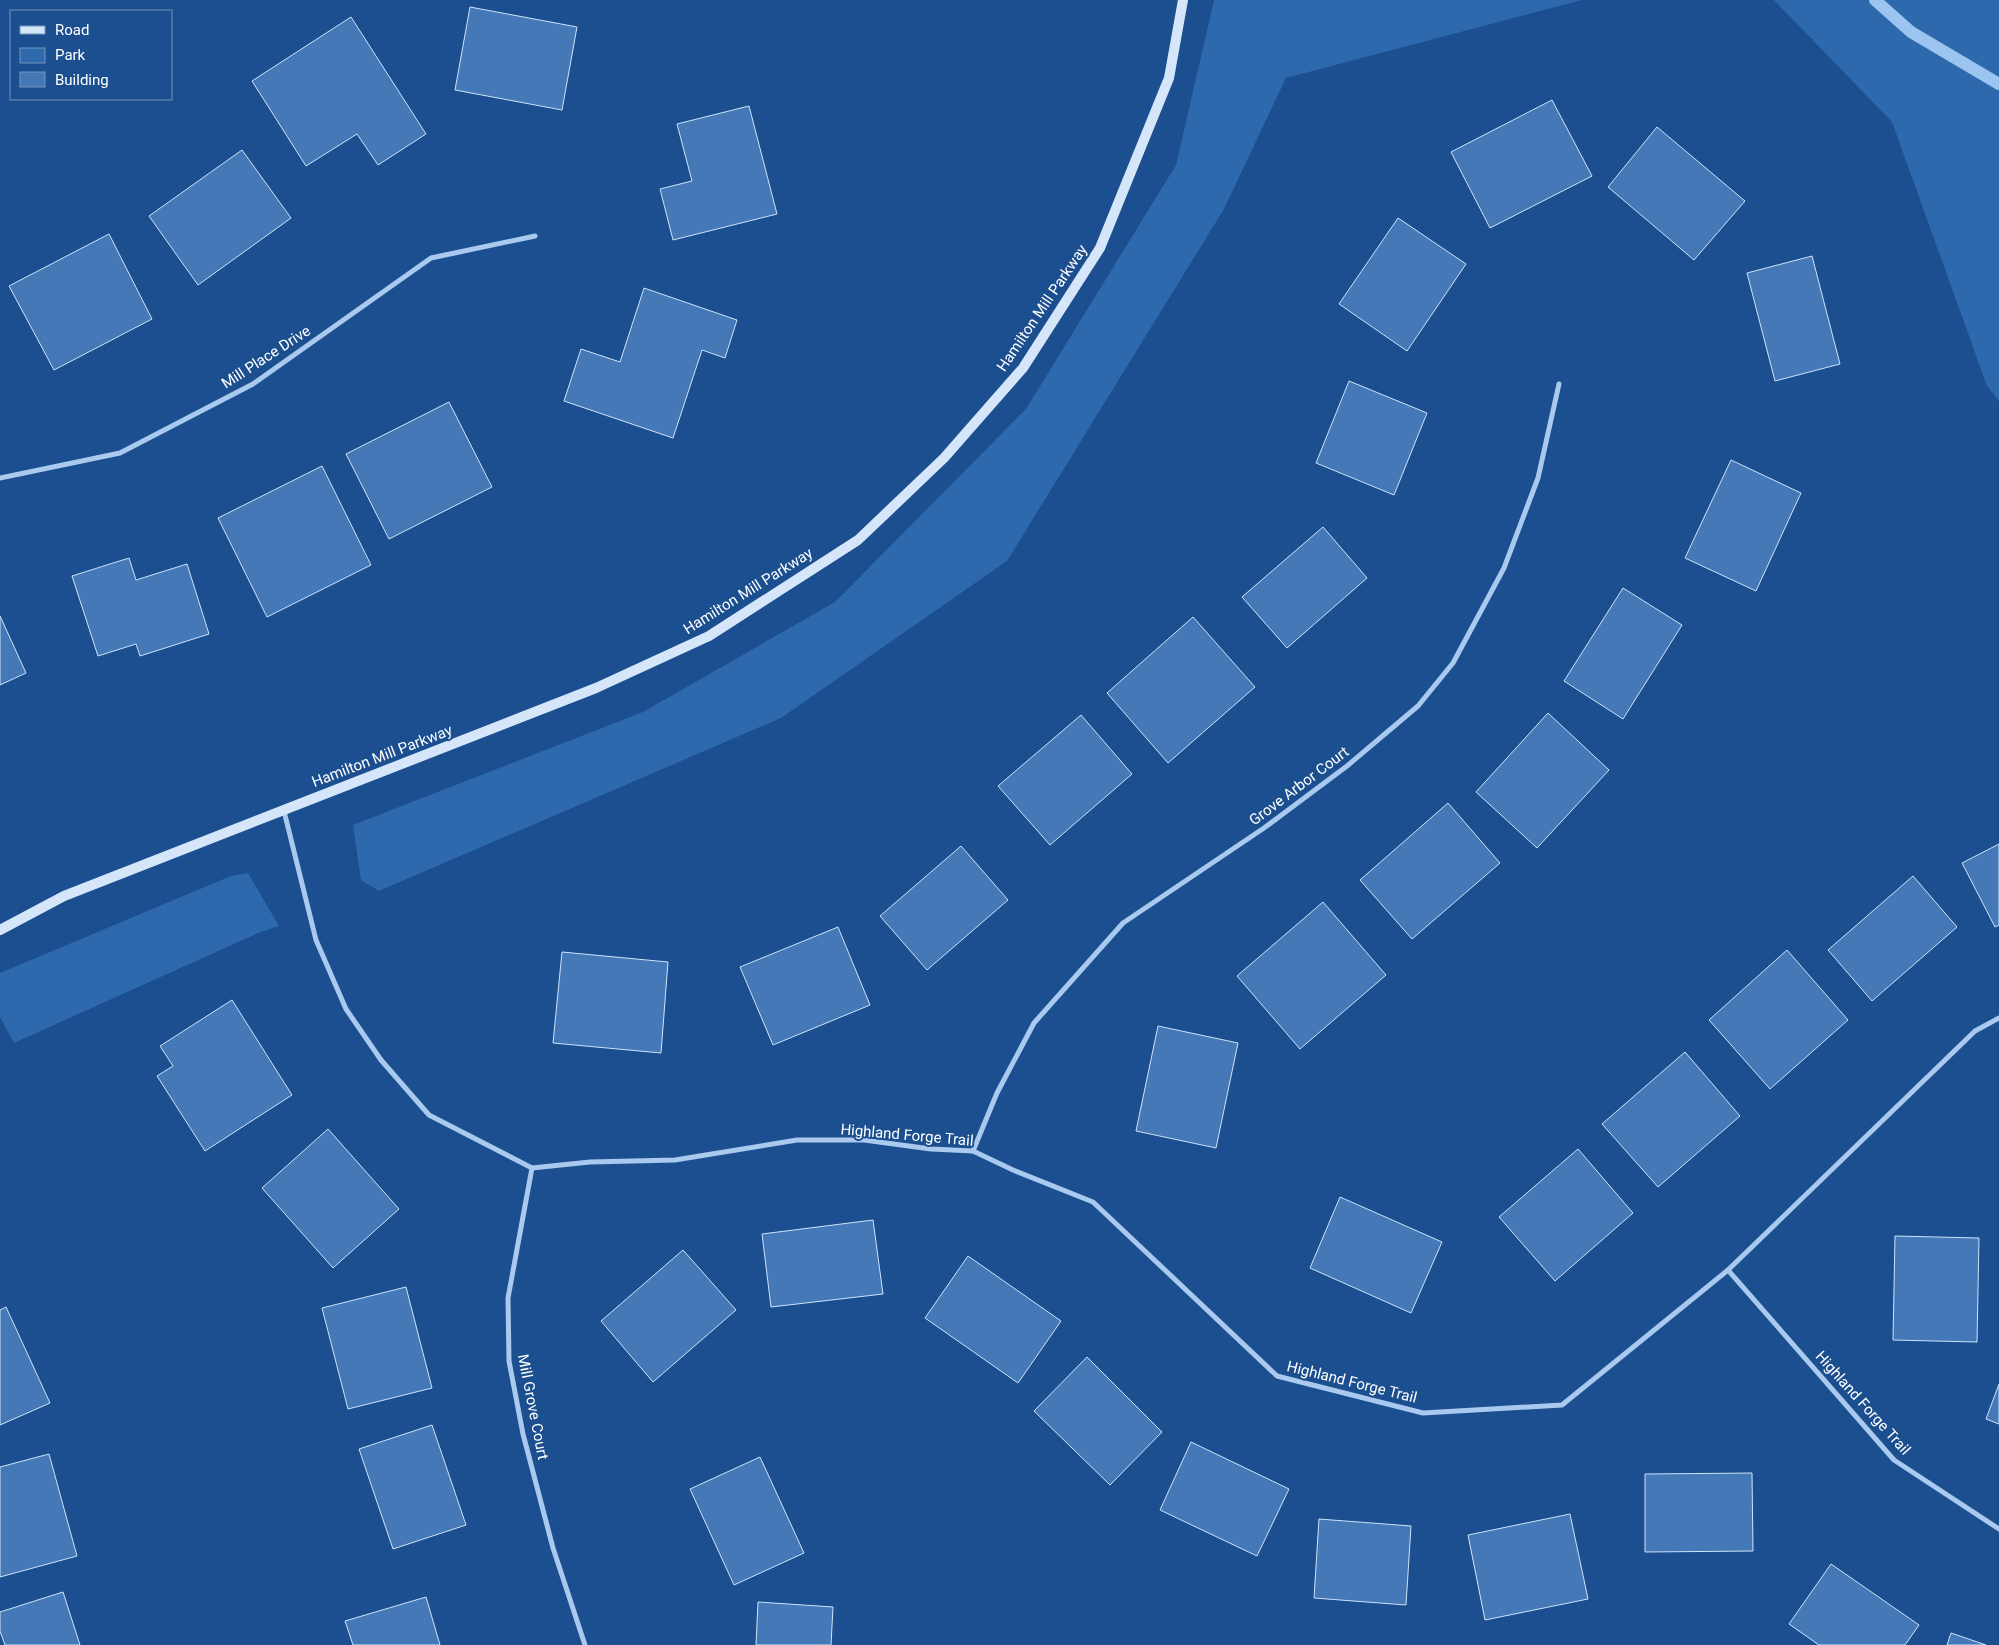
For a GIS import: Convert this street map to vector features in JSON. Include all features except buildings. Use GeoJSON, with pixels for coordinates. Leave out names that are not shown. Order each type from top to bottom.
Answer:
{"type":"FeatureCollection","features":[{"type":"Feature","properties":{"kind":"street","name":"Hamilton Mill Parkway"},"geometry":{"type":"LineString","coordinates":[[0,930],[64,896],[596,688],[709,636],[858,540],[944,458],[1023,368],[1100,248],[1169,78],[1184,0]]}},
{"type":"Feature","properties":{"kind":"street","name":"Mill Place Drive"},"geometry":{"type":"LineString","coordinates":[[0,478],[120,454],[253,384],[431,258],[535,236]]}},
{"type":"Feature","properties":{"kind":"street","name":"Grove Arbor Court"},"geometry":{"type":"LineString","coordinates":[[973,1151],[997,1092],[1034,1022],[1123,923],[1264,828],[1347,766],[1418,706],[1454,663],[1504,568],[1535,487],[1559,384]]}},
{"type":"Feature","properties":{"kind":"street"},"geometry":{"type":"LineString","coordinates":[[284,810],[316,940],[346,1009],[376,1053],[429,1115],[532,1168]]}},
{"type":"Feature","properties":{"kind":"street","name":"Highland Forge Trail"},"geometry":{"type":"LineString","coordinates":[[532,1168],[590,1162],[675,1160],[797,1140],[864,1140],[931,1149],[973,1151],[1013,1170],[1093,1202],[1277,1376],[1423,1413],[1562,1406],[1728,1270],[1975,1031],[1999,1018]]}},
{"type":"Feature","properties":{"kind":"street","name":"Mill Grove Court"},"geometry":{"type":"LineString","coordinates":[[532,1168],[508,1298],[509,1361],[528,1453],[553,1548],[585,1645]]}},
{"type":"Feature","properties":{"kind":"street","name":"Highland Forge Trail"},"geometry":{"type":"LineString","coordinates":[[1728,1270],[1894,1460],[1999,1529]]}},
{"type":"Feature","properties":{"kind":"green space"},"geometry":{"type":"Polygon","coordinates":[[[1214,0],[1582,0],[1286,78],[1224,209],[1007,561],[781,718],[379,891],[361,880],[353,825],[643,712],[835,602],[1026,409],[1176,165],[1214,0]]]}},
{"type":"Feature","properties":{"kind":"green space"},"geometry":{"type":"Polygon","coordinates":[[[1774,0],[1999,0],[1999,401],[1987,386],[1892,122],[1774,0]]]}},
{"type":"Feature","properties":{"kind":"green space"},"geometry":{"type":"Polygon","coordinates":[[[248,873],[279,926],[258,933],[14,1043],[0,1017],[0,973],[231,876],[248,873]]]}},
{"type":"Feature","properties":{"kind":"waterway"},"geometry":{"type":"LineString","coordinates":[[1875,0],[1911,32],[1999,84]]}}]}
